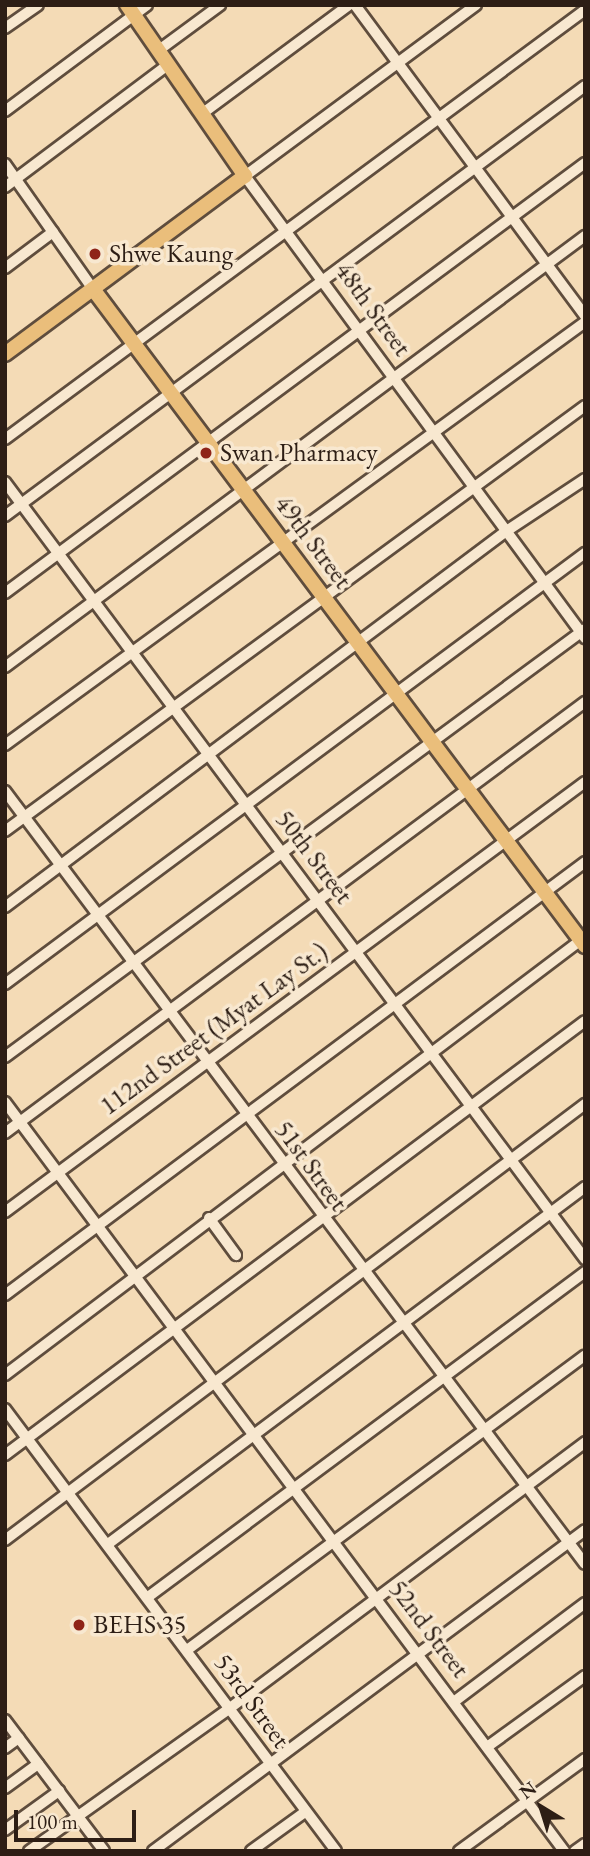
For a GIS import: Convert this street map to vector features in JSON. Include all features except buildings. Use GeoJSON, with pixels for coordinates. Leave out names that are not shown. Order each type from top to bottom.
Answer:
{"type":"FeatureCollection","features":[{"type":"Feature","properties":{"kind":"main road","name":"48th Street"},"geometry":{"type":"LineString","coordinates":[[130,10],[245,176]]}},
{"type":"Feature","properties":{"kind":"main road"},"geometry":{"type":"LineString","coordinates":[[5,354],[245,176]]}},
{"type":"Feature","properties":{"kind":"main road","name":"49th Street"},"geometry":{"type":"LineString","coordinates":[[93,289],[466,790],[583,941]]}},
{"type":"Feature","properties":{"kind":"street"},"geometry":{"type":"LineString","coordinates":[[5,28],[38,5]]}},
{"type":"Feature","properties":{"kind":"street"},"geometry":{"type":"LineString","coordinates":[[5,111],[130,10],[148,5]]}},
{"type":"Feature","properties":{"kind":"street"},"geometry":{"type":"LineString","coordinates":[[159,50],[220,5]]}},
{"type":"Feature","properties":{"kind":"street"},"geometry":{"type":"LineString","coordinates":[[245,176],[476,5]]}},
{"type":"Feature","properties":{"kind":"street"},"geometry":{"type":"LineString","coordinates":[[203,113],[357,7],[509,219],[585,316]]}},
{"type":"Feature","properties":{"kind":"street"},"geometry":{"type":"LineString","coordinates":[[5,439],[132,341],[585,10]]}},
{"type":"Feature","properties":{"kind":"street"},"geometry":{"type":"LineString","coordinates":[[5,187],[169,64]]}},
{"type":"Feature","properties":{"kind":"street"},"geometry":{"type":"LineString","coordinates":[[5,516],[169,391],[585,86]]}},
{"type":"Feature","properties":{"kind":"street"},"geometry":{"type":"LineString","coordinates":[[5,593],[356,328],[585,163]]}},
{"type":"Feature","properties":{"kind":"street","name":"49th Street"},"geometry":{"type":"LineString","coordinates":[[5,164],[93,289]]}},
{"type":"Feature","properties":{"kind":"street","name":"48th Street"},"geometry":{"type":"LineString","coordinates":[[245,176],[505,532],[583,633]]}},
{"type":"Feature","properties":{"kind":"street"},"geometry":{"type":"LineString","coordinates":[[5,268],[52,232]]}},
{"type":"Feature","properties":{"kind":"street"},"geometry":{"type":"LineString","coordinates":[[5,667],[245,492],[585,236]]}},
{"type":"Feature","properties":{"kind":"street"},"geometry":{"type":"LineString","coordinates":[[5,745],[283,541],[435,435],[585,322]]}},
{"type":"Feature","properties":{"kind":"street"},"geometry":{"type":"LineString","coordinates":[[5,831],[322,594],[585,406]]}},
{"type":"Feature","properties":{"kind":"street"},"geometry":{"type":"LineString","coordinates":[[5,907],[505,532],[585,480]]}},
{"type":"Feature","properties":{"kind":"street","name":"50th Street"},"geometry":{"type":"LineString","coordinates":[[5,482],[585,1259]]}},
{"type":"Feature","properties":{"kind":"street"},"geometry":{"type":"LineString","coordinates":[[5,984],[244,802],[585,553]]}},
{"type":"Feature","properties":{"kind":"street"},"geometry":{"type":"LineString","coordinates":[[5,1057],[134,964],[282,851],[583,633]]}},
{"type":"Feature","properties":{"kind":"street"},"geometry":{"type":"LineString","coordinates":[[5,1133],[585,702]]}},
{"type":"Feature","properties":{"kind":"street","name":"112nd Street (Myat Lay St.)"},"geometry":{"type":"LineString","coordinates":[[5,1212],[504,839],[585,782]]}},
{"type":"Feature","properties":{"kind":"street","name":"51st Street"},"geometry":{"type":"LineString","coordinates":[[5,791],[361,1272],[585,1564]]}},
{"type":"Feature","properties":{"kind":"street"},"geometry":{"type":"LineString","coordinates":[[5,1295],[585,862]]}},
{"type":"Feature","properties":{"kind":"street"},"geometry":{"type":"LineString","coordinates":[[5,1375],[132,1274],[583,941]]}},
{"type":"Feature","properties":{"kind":"street"},"geometry":{"type":"LineString","coordinates":[[5,1455],[469,1105],[585,1021]]}},
{"type":"Feature","properties":{"kind":"street"},"geometry":{"type":"LineString","coordinates":[[5,1102],[172,1328]]}},
{"type":"Feature","properties":{"kind":"street"},"geometry":{"type":"LineString","coordinates":[[5,1539],[585,1104]]}},
{"type":"Feature","properties":{"kind":"street"},"geometry":{"type":"LineString","coordinates":[[108,1544],[585,1187]]}},
{"type":"Feature","properties":{"kind":"street"},"geometry":{"type":"LineString","coordinates":[[209,1218],[236,1255]]}},
{"type":"Feature","properties":{"kind":"street"},"geometry":{"type":"LineString","coordinates":[[148,1597],[296,1484],[585,1272]]}},
{"type":"Feature","properties":{"kind":"street","name":"52nd Street"},"geometry":{"type":"LineString","coordinates":[[172,1328],[296,1484],[564,1851]]}},
{"type":"Feature","properties":{"kind":"street"},"geometry":{"type":"LineString","coordinates":[[187,1650],[585,1356]]}},
{"type":"Feature","properties":{"kind":"street","name":"53rd Street"},"geometry":{"type":"LineString","coordinates":[[5,1409],[336,1851]]}},
{"type":"Feature","properties":{"kind":"street"},"geometry":{"type":"LineString","coordinates":[[29,1851],[230,1708],[585,1442]]}},
{"type":"Feature","properties":{"kind":"street"},"geometry":{"type":"LineString","coordinates":[[153,1851],[268,1762],[585,1530]]}},
{"type":"Feature","properties":{"kind":"street"},"geometry":{"type":"LineString","coordinates":[[455,1701],[585,1603]]}},
{"type":"Feature","properties":{"kind":"street"},"geometry":{"type":"LineString","coordinates":[[487,1747],[585,1676]]}},
{"type":"Feature","properties":{"kind":"street"},"geometry":{"type":"LineString","coordinates":[[5,1720],[104,1851]]}},
{"type":"Feature","properties":{"kind":"street"},"geometry":{"type":"LineString","coordinates":[[5,1748],[19,1738]]}},
{"type":"Feature","properties":{"kind":"street"},"geometry":{"type":"LineString","coordinates":[[459,1851],[585,1759]]}},
{"type":"Feature","properties":{"kind":"street"},"geometry":{"type":"LineString","coordinates":[[5,1788],[38,1764]]}},
{"type":"Feature","properties":{"kind":"street"},"geometry":{"type":"LineString","coordinates":[[5,1830],[58,1791]]}},
{"type":"Feature","properties":{"kind":"street"},"geometry":{"type":"LineString","coordinates":[[251,1851],[305,1812]]}},
{"type":"Feature","properties":{"kind":"street"},"geometry":{"type":"LineString","coordinates":[[575,1851],[585,1844]]}},
{"type":"Feature","properties":{"kind":"place","name":"Shwe Kaung"},"geometry":{"type":"Point","coordinates":[95,254]}},
{"type":"Feature","properties":{"kind":"place","name":"Swan Pharmacy"},"geometry":{"type":"Point","coordinates":[206,453]}},
{"type":"Feature","properties":{"kind":"place","name":"BEHS 35"},"geometry":{"type":"Point","coordinates":[79,1625]}}]}
